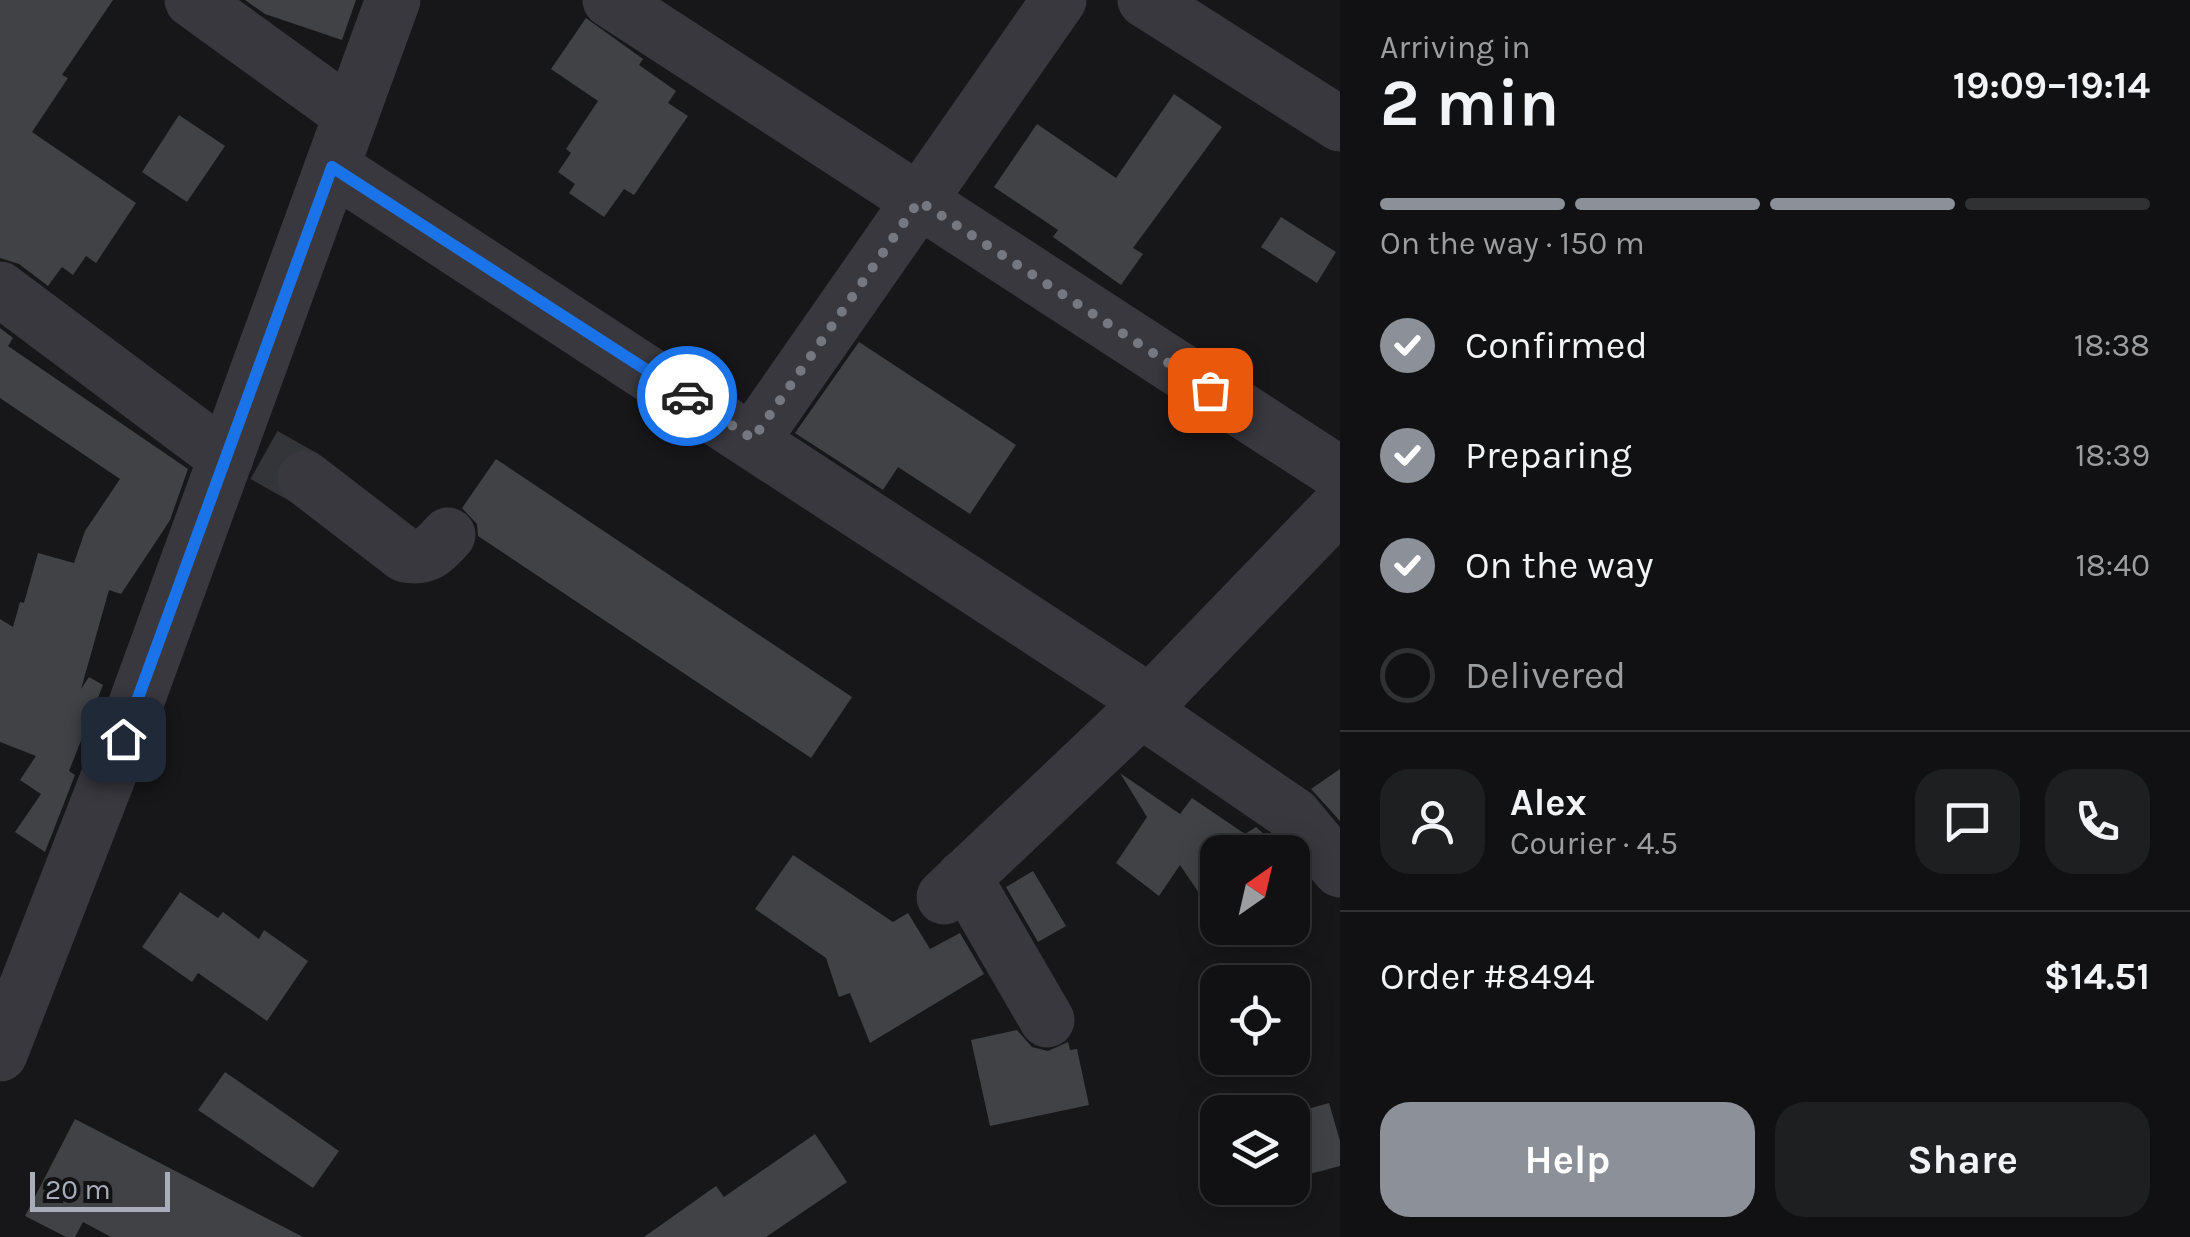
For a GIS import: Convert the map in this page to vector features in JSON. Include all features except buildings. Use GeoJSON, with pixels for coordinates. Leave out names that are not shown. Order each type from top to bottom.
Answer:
{"type":"FeatureCollection","features":[{"type":"Feature","properties":{"kind":"street"},"geometry":{"type":"LineString","coordinates":[[192,0],[352,115]]}},
{"type":"Feature","properties":{"kind":"street"},"geometry":{"type":"LineString","coordinates":[[0,1054],[116,758],[257,457],[332,167],[394,0]]}},
{"type":"Feature","properties":{"kind":"street"},"geometry":{"type":"LineString","coordinates":[[610,0],[1340,474]]}},
{"type":"Feature","properties":{"kind":"street"},"geometry":{"type":"LineString","coordinates":[[753,439],[1059,0]]}},
{"type":"Feature","properties":{"kind":"street"},"geometry":{"type":"LineString","coordinates":[[1146,0],[1340,124]]}},
{"type":"Feature","properties":{"kind":"street"},"geometry":{"type":"LineString","coordinates":[[332,167],[753,439],[1146,706],[1294,815],[1340,870]]}},
{"type":"Feature","properties":{"kind":"street"},"geometry":{"type":"LineString","coordinates":[[0,288],[405,555],[432,553],[448,536]]}},
{"type":"Feature","properties":{"kind":"street"},"geometry":{"type":"LineString","coordinates":[[1046,1020],[954,886],[1146,706],[1340,505]]}},
{"type":"Feature","properties":{"kind":"tunnel"},"geometry":{"type":"LineString","coordinates":[[264,455],[305,478]]}},
{"type":"Feature","properties":{"kind":"way so far"},"geometry":{"type":"LineString","coordinates":[[687,396],[753,439],[919,201],[1210,390]]}},
{"type":"Feature","properties":{"kind":"route"},"geometry":{"type":"LineString","coordinates":[[123,739],[332,167],[687,396]]}}]}
